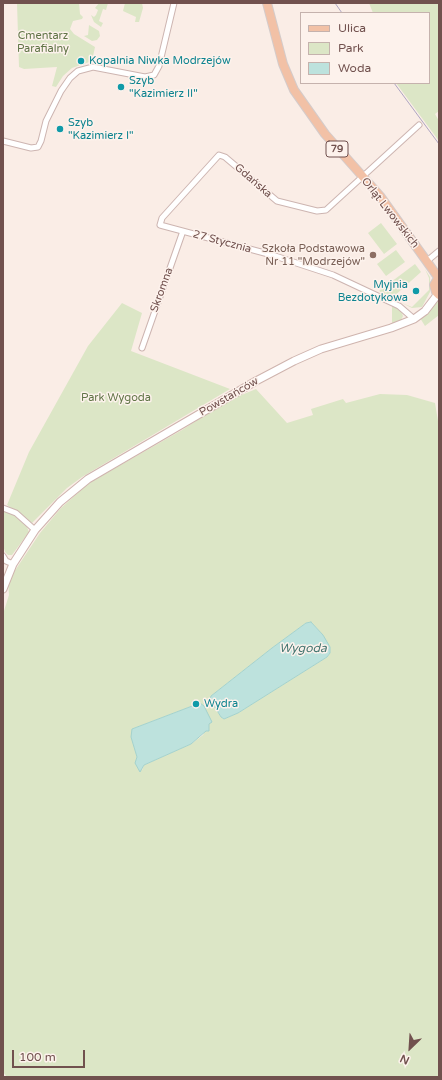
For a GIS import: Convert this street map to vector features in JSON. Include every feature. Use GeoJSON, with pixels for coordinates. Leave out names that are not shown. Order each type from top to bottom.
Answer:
{"type":"FeatureCollection","features":[{"type":"Feature","properties":{"kind":"main road","name":"Orląt Lwowskich"},"geometry":{"type":"LineString","coordinates":[[267,3],[283,64],[294,90],[325,134],[380,196],[439,277]]}},
{"type":"Feature","properties":{"kind":"main road","name":"79"},"geometry":{"type":"LineString","coordinates":[[438,294],[434,285],[439,277]]}},
{"type":"Feature","properties":{"kind":"street"},"geometry":{"type":"LineString","coordinates":[[3,141],[31,148],[38,147],[42,141],[46,121],[60,91],[70,78],[78,71],[93,66],[148,77],[156,73],[174,3]]}},
{"type":"Feature","properties":{"kind":"street","name":"Gdańska"},"geometry":{"type":"LineString","coordinates":[[160,225],[162,218],[219,155],[225,157],[276,201],[317,211],[326,210],[419,125]]}},
{"type":"Feature","properties":{"kind":"street","name":"27 Stycznia"},"geometry":{"type":"LineString","coordinates":[[160,225],[272,255],[333,275],[399,306],[414,319]]}},
{"type":"Feature","properties":{"kind":"street","name":"Skromna"},"geometry":{"type":"LineString","coordinates":[[142,348],[183,231]]}},
{"type":"Feature","properties":{"kind":"street"},"geometry":{"type":"LineString","coordinates":[[427,261],[439,252]]}},
{"type":"Feature","properties":{"kind":"street","name":"Powstańców"},"geometry":{"type":"LineString","coordinates":[[3,589],[13,564],[35,530],[60,502],[88,479],[269,374],[316,352],[414,319],[425,311],[438,294]]}},
{"type":"Feature","properties":{"kind":"street"},"geometry":{"type":"LineString","coordinates":[[3,508],[16,513],[35,530]]}},
{"type":"Feature","properties":{"kind":"street"},"geometry":{"type":"LineString","coordinates":[[3,556],[6,561],[13,564]]}},
{"type":"Feature","properties":{"kind":"green space","name":"Cmentarz Parafialny"},"geometry":{"type":"Polygon","coordinates":[[[17,3],[79,3],[80,14],[83,17],[82,19],[73,21],[70,29],[74,34],[95,47],[92,61],[72,68],[63,76],[56,87],[52,86],[57,67],[24,69],[19,67],[17,3]]]}},
{"type":"Feature","properties":{"kind":"green space"},"geometry":{"type":"Polygon","coordinates":[[[99,3],[108,3],[106,10],[103,9],[99,21],[103,23],[101,27],[94,22],[91,15],[94,17],[96,15],[98,10],[95,8],[99,3]]]}},
{"type":"Feature","properties":{"kind":"green space"},"geometry":{"type":"Polygon","coordinates":[[[125,3],[142,3],[143,8],[139,22],[135,22],[136,17],[123,11],[125,3]]]}},
{"type":"Feature","properties":{"kind":"green space"},"geometry":{"type":"Polygon","coordinates":[[[369,3],[439,3],[439,111],[435,114],[439,121],[439,141],[397,84],[430,84],[430,12],[373,12],[369,3]]]}},
{"type":"Feature","properties":{"kind":"green space"},"geometry":{"type":"Polygon","coordinates":[[[89,25],[99,31],[100,36],[97,40],[92,41],[84,36],[88,35],[89,25]]]}},
{"type":"Feature","properties":{"kind":"green space"},"geometry":{"type":"Polygon","coordinates":[[[381,223],[397,244],[384,254],[368,233],[381,223]]]}},
{"type":"Feature","properties":{"kind":"green space"},"geometry":{"type":"Polygon","coordinates":[[[396,250],[405,262],[386,276],[377,264],[396,250]]]}},
{"type":"Feature","properties":{"kind":"green space"},"geometry":{"type":"Polygon","coordinates":[[[415,264],[421,272],[392,298],[379,291],[415,264]]]}},
{"type":"Feature","properties":{"kind":"green space"},"geometry":{"type":"Polygon","coordinates":[[[425,269],[430,277],[430,292],[422,307],[412,308],[402,303],[412,307],[429,290],[429,278],[425,269]]]}},
{"type":"Feature","properties":{"kind":"green space"},"geometry":{"type":"Polygon","coordinates":[[[439,300],[439,315],[425,326],[420,318],[427,314],[439,300]]]}},
{"type":"Feature","properties":{"kind":"green space","name":"Park Wygoda"},"geometry":{"type":"Polygon","coordinates":[[[122,303],[142,313],[131,351],[230,389],[82,477],[67,488],[32,523],[7,505],[29,452],[88,346],[122,303]]]}},
{"type":"Feature","properties":{"kind":"green space"},"geometry":{"type":"Polygon","coordinates":[[[392,305],[401,311],[403,316],[400,322],[392,324],[392,305]]]}},
{"type":"Feature","properties":{"kind":"green space"},"geometry":{"type":"Polygon","coordinates":[[[256,389],[287,423],[313,415],[311,409],[343,399],[346,403],[380,394],[407,395],[435,403],[439,427],[439,1077],[7,1077],[3,1072],[3,614],[9,595],[8,581],[40,533],[61,508],[89,483],[182,430],[227,401],[256,389]],[[311,622],[306,623],[272,648],[211,696],[210,699],[221,717],[224,719],[238,713],[327,657],[330,653],[323,635],[311,622]],[[200,703],[132,729],[132,737],[137,757],[136,763],[139,770],[142,770],[144,765],[191,744],[203,735],[210,721],[200,703]]]}},
{"type":"Feature","properties":{"kind":"green space"},"geometry":{"type":"Polygon","coordinates":[[[3,510],[15,515],[27,527],[29,532],[12,555],[8,555],[5,552],[3,545],[3,510]]]}},
{"type":"Feature","properties":{"kind":"water","name":"Wygoda"},"geometry":{"type":"Polygon","coordinates":[[[311,622],[323,635],[330,647],[330,653],[327,657],[238,713],[224,719],[221,717],[210,699],[211,696],[272,648],[306,623],[311,622]]]}},
{"type":"Feature","properties":{"kind":"water"},"geometry":{"type":"Polygon","coordinates":[[[200,703],[204,706],[212,722],[209,724],[209,731],[206,731],[191,744],[144,765],[140,772],[135,763],[137,757],[131,737],[132,729],[200,703]]]}},
{"type":"Feature","properties":{"kind":"tram line"},"geometry":{"type":"LineString","coordinates":[[335,3],[341,12]]}},
{"type":"Feature","properties":{"kind":"tram line"},"geometry":{"type":"LineString","coordinates":[[395,84],[439,144]]}},
{"type":"Feature","properties":{"kind":"place","name":"Kopalnia Niwka Modrzejów"},"geometry":{"type":"Point","coordinates":[81,61]}},
{"type":"Feature","properties":{"kind":"place","name":"Szyb \"Kazimierz II\""},"geometry":{"type":"Point","coordinates":[121,87]}},
{"type":"Feature","properties":{"kind":"place","name":"Szyb \"Kazimierz I\""},"geometry":{"type":"Point","coordinates":[60,129]}},
{"type":"Feature","properties":{"kind":"place","name":"Szkoła Podstawowa Nr 11 \"Modrzejów\""},"geometry":{"type":"Point","coordinates":[373,255]}},
{"type":"Feature","properties":{"kind":"place","name":"Myjnia Bezdotykowa"},"geometry":{"type":"Point","coordinates":[416,291]}},
{"type":"Feature","properties":{"kind":"place","name":"Wydra"},"geometry":{"type":"Point","coordinates":[196,704]}}]}
